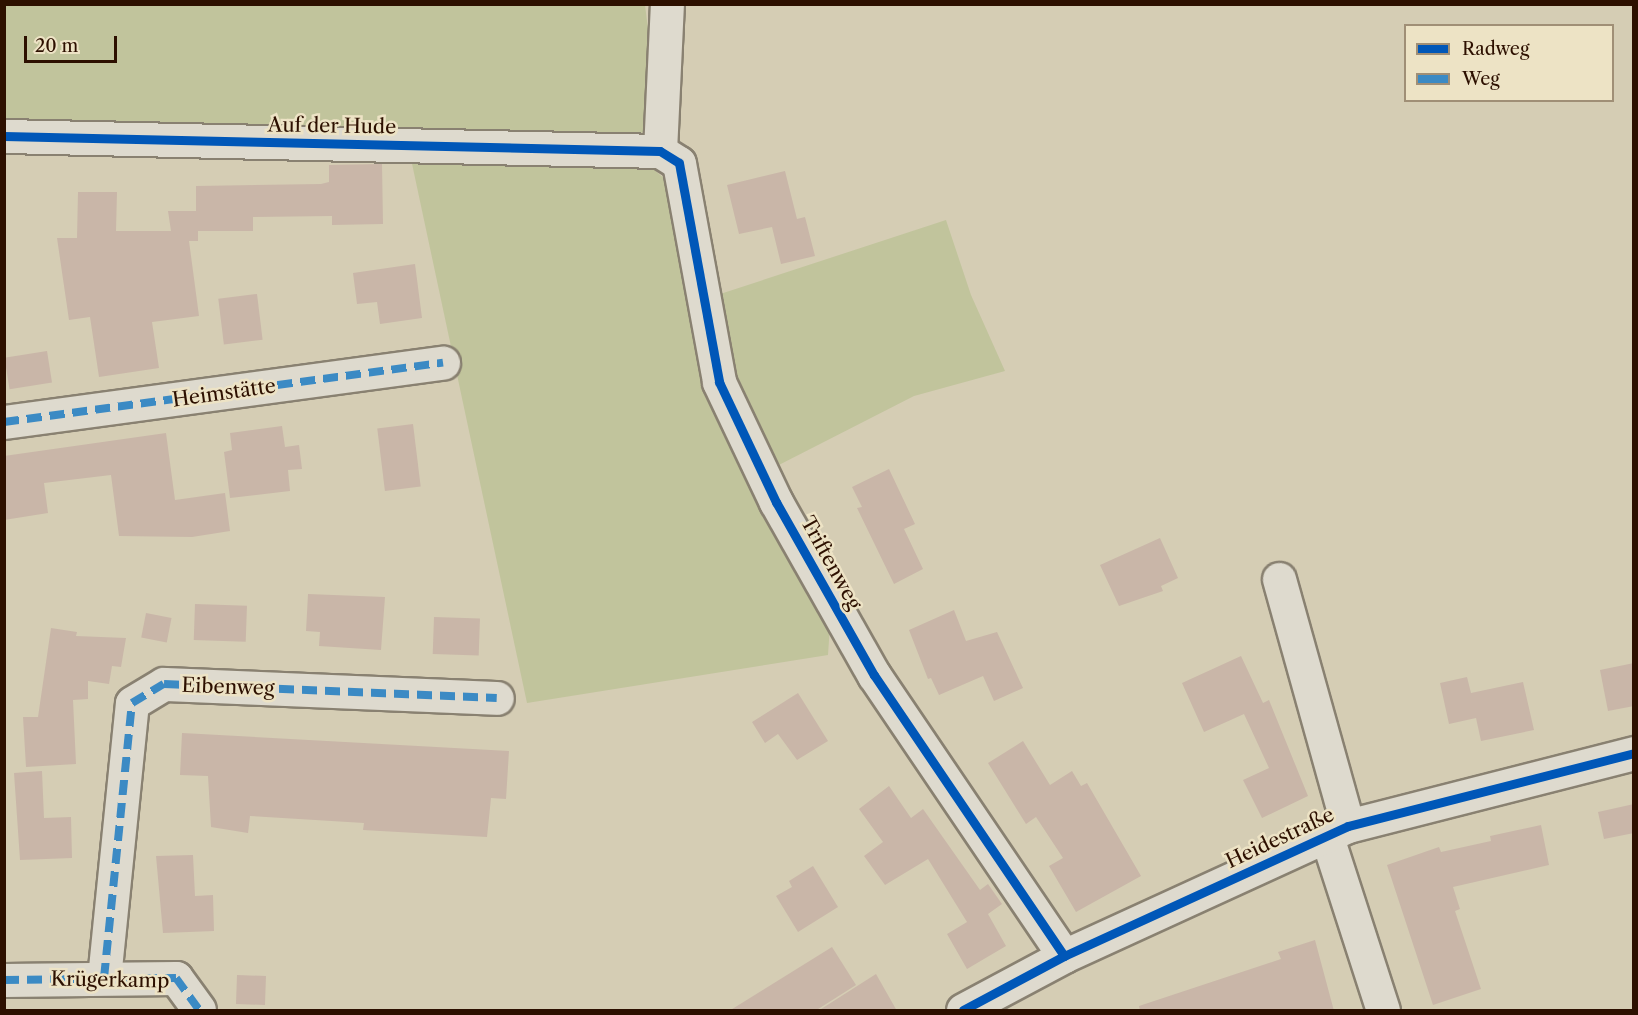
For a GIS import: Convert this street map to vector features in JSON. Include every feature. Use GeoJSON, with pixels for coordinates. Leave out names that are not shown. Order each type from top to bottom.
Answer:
{"type":"FeatureCollection","features":[{"type":"Feature","properties":{"kind":"street"},"geometry":{"type":"LineString","coordinates":[[660,151],[667,4]]}},
{"type":"Feature","properties":{"kind":"street","name":"Auf der Hude"},"geometry":{"type":"LineString","coordinates":[[4,136],[660,151]]}},
{"type":"Feature","properties":{"kind":"street","name":"Triftenweg"},"geometry":{"type":"LineString","coordinates":[[660,151],[679,162],[718,382],[777,502],[874,675],[1064,956]]}},
{"type":"Feature","properties":{"kind":"street","name":"Heimstätte"},"geometry":{"type":"LineString","coordinates":[[4,422],[443,363]]}},
{"type":"Feature","properties":{"kind":"street","name":"Heidestraße"},"geometry":{"type":"LineString","coordinates":[[1279,579],[1337,832],[1383,1011]]}},
{"type":"Feature","properties":{"kind":"street","name":"Eibenweg"},"geometry":{"type":"LineString","coordinates":[[104,978],[132,703],[164,684],[497,698]]}},
{"type":"Feature","properties":{"kind":"street","name":"Heidestraße"},"geometry":{"type":"LineString","coordinates":[[963,1011],[1064,956],[1337,832],[1634,753]]}},
{"type":"Feature","properties":{"kind":"street","name":"Krügerkamp"},"geometry":{"type":"LineString","coordinates":[[4,980],[176,978],[199,1011]]}},
{"type":"Feature","properties":{"kind":"green space"},"geometry":{"type":"Polygon","coordinates":[[[5,4],[645,5],[657,100],[647,128],[635,139],[5,126],[5,4]]]}},
{"type":"Feature","properties":{"kind":"green space"},"geometry":{"type":"Polygon","coordinates":[[[411,159],[644,161],[666,180],[694,345],[718,408],[830,625],[828,655],[527,703],[411,159]]]}},
{"type":"Feature","properties":{"kind":"green space"},"geometry":{"type":"Polygon","coordinates":[[[946,220],[971,295],[1005,371],[914,396],[771,469],[731,380],[711,297],[946,220]]]}},
{"type":"Feature","properties":{"kind":"building"},"geometry":{"type":"Polygon","coordinates":[[[382,164],[383,224],[332,225],[332,216],[253,217],[253,231],[198,231],[198,241],[189,241],[199,316],[152,322],[159,368],[99,377],[90,317],[69,320],[57,238],[77,238],[78,192],[117,192],[116,231],[171,231],[168,211],[196,211],[196,186],[321,184],[329,182],[329,165],[382,164]]]}},
{"type":"Feature","properties":{"kind":"building"},"geometry":{"type":"Polygon","coordinates":[[[785,171],[797,219],[805,217],[815,256],[781,264],[772,227],[739,234],[727,185],[785,171]]]}},
{"type":"Feature","properties":{"kind":"building"},"geometry":{"type":"Polygon","coordinates":[[[415,264],[422,318],[380,324],[377,302],[357,304],[353,273],[415,264]]]}},
{"type":"Feature","properties":{"kind":"building"},"geometry":{"type":"Polygon","coordinates":[[[257,294],[263,340],[224,344],[218,299],[257,294]]]}},
{"type":"Feature","properties":{"kind":"building"},"geometry":{"type":"Polygon","coordinates":[[[47,351],[52,383],[10,389],[5,358],[47,351]]]}},
{"type":"Feature","properties":{"kind":"building"},"geometry":{"type":"Polygon","coordinates":[[[413,424],[421,487],[385,491],[377,428],[413,424]]]}},
{"type":"Feature","properties":{"kind":"building"},"geometry":{"type":"Polygon","coordinates":[[[282,426],[285,447],[299,445],[302,469],[288,470],[290,491],[230,498],[224,452],[232,450],[230,433],[282,426]]]}},
{"type":"Feature","properties":{"kind":"building"},"geometry":{"type":"Polygon","coordinates":[[[166,433],[175,500],[225,493],[230,531],[192,537],[119,536],[111,475],[44,483],[48,513],[4,520],[4,456],[166,433]]]}},
{"type":"Feature","properties":{"kind":"building"},"geometry":{"type":"Polygon","coordinates":[[[889,469],[915,524],[904,529],[923,569],[894,584],[857,508],[862,507],[852,487],[889,469]]]}},
{"type":"Feature","properties":{"kind":"building"},"geometry":{"type":"Polygon","coordinates":[[[1160,538],[1178,578],[1161,586],[1163,591],[1119,606],[1100,565],[1160,538]]]}},
{"type":"Feature","properties":{"kind":"building"},"geometry":{"type":"Polygon","coordinates":[[[308,594],[385,597],[381,650],[319,646],[320,632],[306,631],[308,594]]]}},
{"type":"Feature","properties":{"kind":"building"},"geometry":{"type":"Polygon","coordinates":[[[195,604],[247,606],[246,642],[194,640],[195,604]]]}},
{"type":"Feature","properties":{"kind":"building"},"geometry":{"type":"Polygon","coordinates":[[[954,610],[966,641],[997,632],[1023,688],[994,701],[983,676],[939,695],[931,678],[928,679],[909,630],[954,610]]]}},
{"type":"Feature","properties":{"kind":"building"},"geometry":{"type":"Polygon","coordinates":[[[146,613],[172,618],[167,643],[141,638],[146,613]]]}},
{"type":"Feature","properties":{"kind":"building"},"geometry":{"type":"Polygon","coordinates":[[[434,617],[480,619],[479,656],[433,654],[434,617]]]}},
{"type":"Feature","properties":{"kind":"building"},"geometry":{"type":"Polygon","coordinates":[[[51,628],[77,632],[76,636],[126,638],[121,667],[112,666],[109,684],[88,681],[88,699],[73,700],[76,764],[26,767],[23,717],[38,717],[51,628]]]}},
{"type":"Feature","properties":{"kind":"building"},"geometry":{"type":"Polygon","coordinates":[[[1241,656],[1263,703],[1269,700],[1308,796],[1262,818],[1243,780],[1269,768],[1244,714],[1204,732],[1182,683],[1241,656]]]}},
{"type":"Feature","properties":{"kind":"building"},"geometry":{"type":"Polygon","coordinates":[[[1634,663],[1634,706],[1608,711],[1600,670],[1634,663]]]}},
{"type":"Feature","properties":{"kind":"building"},"geometry":{"type":"Polygon","coordinates":[[[1467,677],[1471,693],[1523,682],[1534,730],[1481,741],[1476,718],[1449,724],[1440,683],[1467,677]]]}},
{"type":"Feature","properties":{"kind":"building"},"geometry":{"type":"Polygon","coordinates":[[[798,693],[828,741],[797,760],[778,734],[765,743],[752,722],[798,693]]]}},
{"type":"Feature","properties":{"kind":"building"},"geometry":{"type":"Polygon","coordinates":[[[182,733],[509,751],[506,799],[491,798],[487,837],[363,830],[364,823],[250,816],[248,833],[211,827],[208,776],[180,775],[182,733]]]}},
{"type":"Feature","properties":{"kind":"building"},"geometry":{"type":"Polygon","coordinates":[[[1023,741],[1050,785],[1072,771],[1081,786],[1087,783],[1141,876],[1076,912],[1049,866],[1063,858],[1036,817],[1026,824],[988,763],[1023,741]]]}},
{"type":"Feature","properties":{"kind":"building"},"geometry":{"type":"Polygon","coordinates":[[[42,771],[44,818],[71,817],[72,858],[20,860],[14,773],[42,771]]]}},
{"type":"Feature","properties":{"kind":"building"},"geometry":{"type":"Polygon","coordinates":[[[889,786],[911,818],[923,809],[980,890],[988,884],[1002,904],[988,914],[1006,946],[967,969],[947,934],[967,922],[928,859],[885,885],[864,856],[883,842],[859,809],[889,786]]]}},
{"type":"Feature","properties":{"kind":"building"},"geometry":{"type":"Polygon","coordinates":[[[1634,804],[1634,833],[1604,839],[1598,812],[1634,804]]]}},
{"type":"Feature","properties":{"kind":"building"},"geometry":{"type":"Polygon","coordinates":[[[1541,825],[1549,865],[1453,887],[1460,909],[1455,911],[1481,989],[1433,1005],[1387,865],[1439,847],[1441,852],[1491,841],[1490,836],[1541,825]]]}},
{"type":"Feature","properties":{"kind":"building"},"geometry":{"type":"Polygon","coordinates":[[[193,855],[195,896],[213,895],[214,931],[163,933],[156,856],[193,855]]]}},
{"type":"Feature","properties":{"kind":"building"},"geometry":{"type":"Polygon","coordinates":[[[813,866],[838,907],[798,932],[776,896],[792,887],[789,881],[813,866]]]}},
{"type":"Feature","properties":{"kind":"building"},"geometry":{"type":"Polygon","coordinates":[[[1315,940],[1334,1011],[1140,1011],[1139,1006],[1281,959],[1278,952],[1315,940]]]}},
{"type":"Feature","properties":{"kind":"building"},"geometry":{"type":"Polygon","coordinates":[[[832,947],[856,985],[815,1011],[729,1011],[832,947]]]}},
{"type":"Feature","properties":{"kind":"building"},"geometry":{"type":"Polygon","coordinates":[[[876,974],[897,1011],[818,1011],[876,974]]]}},
{"type":"Feature","properties":{"kind":"building"},"geometry":{"type":"Polygon","coordinates":[[[237,975],[266,976],[265,1005],[236,1004],[237,975]]]}},
{"type":"Feature","properties":{"kind":"marked path"},"geometry":{"type":"LineString","coordinates":[[4,422],[443,363]]}},
{"type":"Feature","properties":{"kind":"marked path"},"geometry":{"type":"LineString","coordinates":[[104,978],[132,703],[164,684],[497,698]]}},
{"type":"Feature","properties":{"kind":"marked path"},"geometry":{"type":"LineString","coordinates":[[4,980],[176,978],[199,1010]]}},
{"type":"Feature","properties":{"kind":"cycle path"},"geometry":{"type":"LineString","coordinates":[[4,136],[660,151],[679,163],[719,382],[776,502],[874,675],[1064,956]]}},
{"type":"Feature","properties":{"kind":"cycle path"},"geometry":{"type":"LineString","coordinates":[[963,1010],[1064,956],[1348,826],[1634,753]]}}]}
